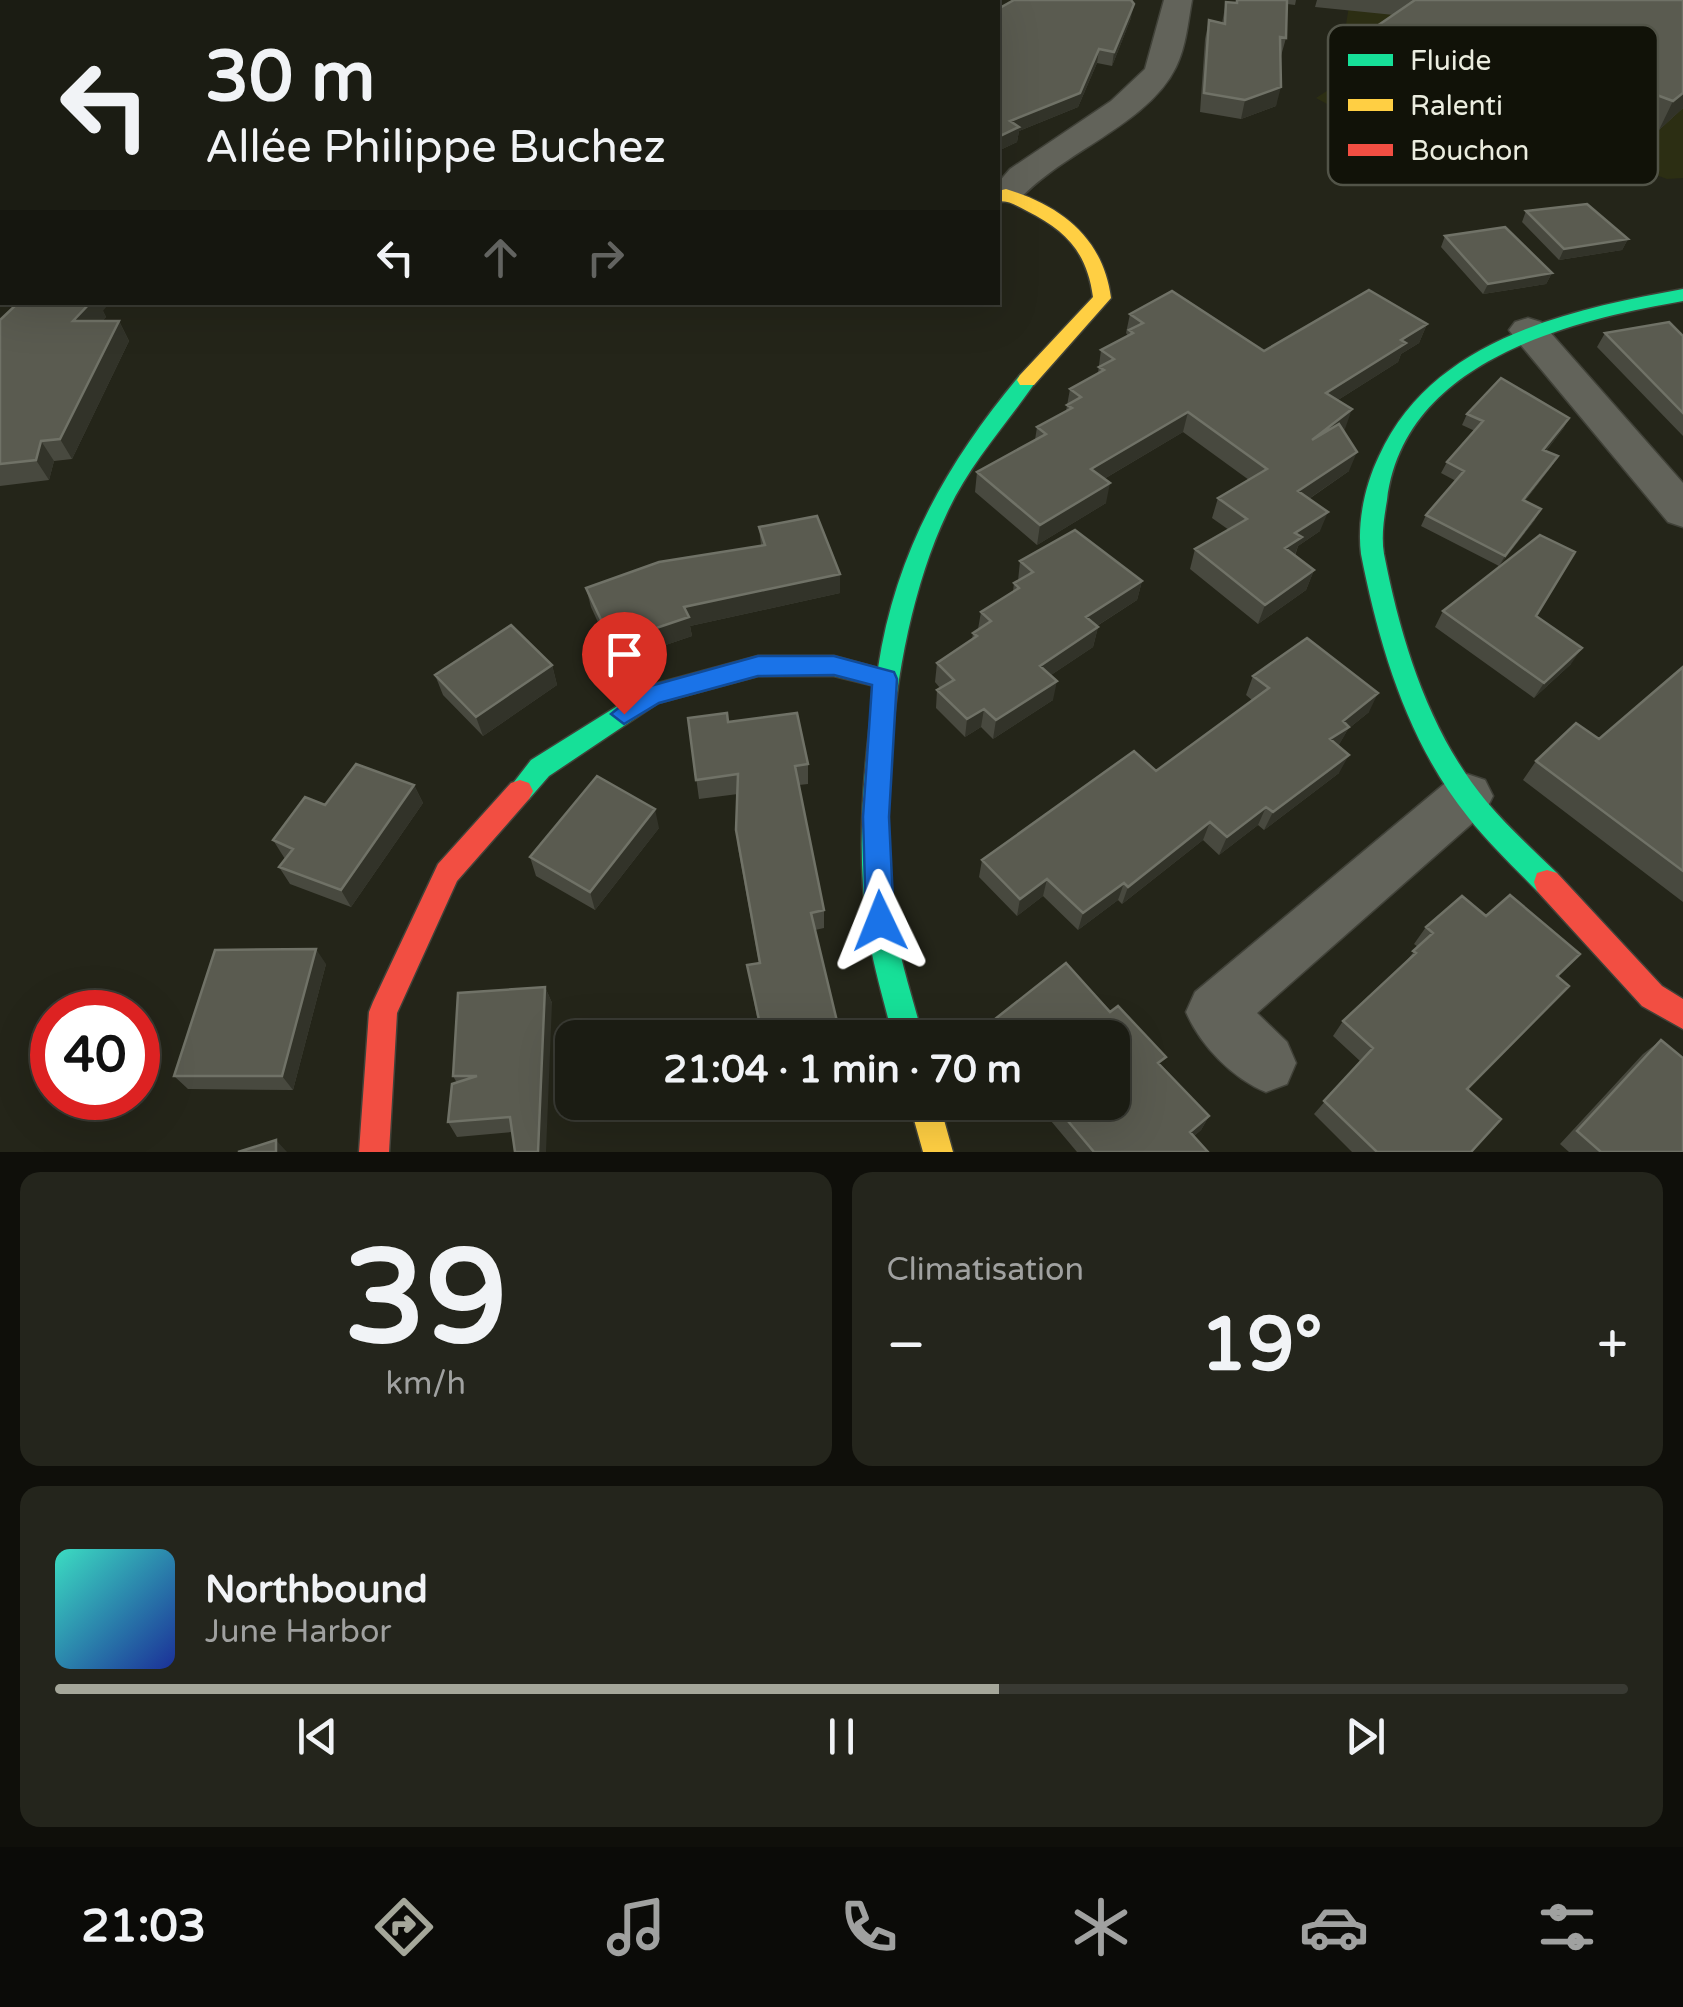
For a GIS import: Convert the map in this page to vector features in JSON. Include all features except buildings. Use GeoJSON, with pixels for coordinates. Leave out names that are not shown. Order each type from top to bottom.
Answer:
{"type":"FeatureCollection","features":[{"type":"Feature","properties":{"kind":"street"},"geometry":{"type":"LineString","coordinates":[[904,1020],[880,921],[876,817],[885,679],[901,599],[934,507],[986,425],[1102,298],[1103,274],[1088,241],[1002,195],[1021,174],[1120,108],[1159,72],[1178,0]]}},
{"type":"Feature","properties":{"kind":"street"},"geometry":{"type":"LineString","coordinates":[[1683,295],[1580,312],[1528,330],[1458,367],[1410,415],[1380,472],[1371,535],[1389,629],[1409,696],[1466,796],[1652,996],[1683,1015]]}},
{"type":"Feature","properties":{"kind":"street"},"geometry":{"type":"LineString","coordinates":[[1528,330],[1683,512]]}},
{"type":"Feature","properties":{"kind":"street"},"geometry":{"type":"LineString","coordinates":[[374,1152],[383,1012],[447,873],[540,768],[651,695],[758,666],[834,666],[885,679]]}},
{"type":"Feature","properties":{"kind":"street"},"geometry":{"type":"LineString","coordinates":[[1266,1063],[1215,1012],[1466,796]]}},
{"type":"Feature","properties":{"kind":"street"},"geometry":{"type":"LineString","coordinates":[[929,1120],[938,1152]]}},
{"type":"Feature","properties":{"kind":"shaded area"},"geometry":{"type":"Polygon","coordinates":[[[1350,0],[1652,0],[1683,10],[1683,178],[1658,176],[1658,25],[1346,25],[1350,0]]]}},
{"type":"Feature","properties":{"kind":"shaded area"},"geometry":{"type":"Polygon","coordinates":[[[1328,90],[1328,105],[1316,98],[1328,90]]]}},
{"type":"Feature","properties":{"kind":"traffic: fast"},"geometry":{"type":"LineString","coordinates":[[1547,882],[1469,799],[1416,706],[1398,656],[1372,554],[1379,479],[1400,430],[1434,391],[1476,360],[1524,336],[1576,318],[1683,295]]}},
{"type":"Feature","properties":{"kind":"traffic: fast"},"geometry":{"type":"LineString","coordinates":[[903,1020],[882,935],[877,880],[879,780],[892,652],[903,602],[937,511],[961,467],[1027,380]]}},
{"type":"Feature","properties":{"kind":"traffic: fast"},"geometry":{"type":"LineString","coordinates":[[520,791],[540,768],[651,695],[758,666],[834,666],[885,679]]}},
{"type":"Feature","properties":{"kind":"traffic: slow"},"geometry":{"type":"LineString","coordinates":[[1000,196],[1006,194],[1072,231],[1084,243],[1099,276],[1102,298],[1027,380]]}},
{"type":"Feature","properties":{"kind":"traffic: slow"},"geometry":{"type":"LineString","coordinates":[[929,1120],[938,1152]]}},
{"type":"Feature","properties":{"kind":"traffic: jam"},"geometry":{"type":"LineString","coordinates":[[374,1152],[383,1012],[447,873],[520,791]]}},
{"type":"Feature","properties":{"kind":"traffic: jam"},"geometry":{"type":"LineString","coordinates":[[1547,882],[1652,996],[1683,1015]]}},
{"type":"Feature","properties":{"kind":"route"},"geometry":{"type":"LineString","coordinates":[[624,714],[651,695],[758,666],[834,666],[885,679],[876,817],[880,921]]}}]}
